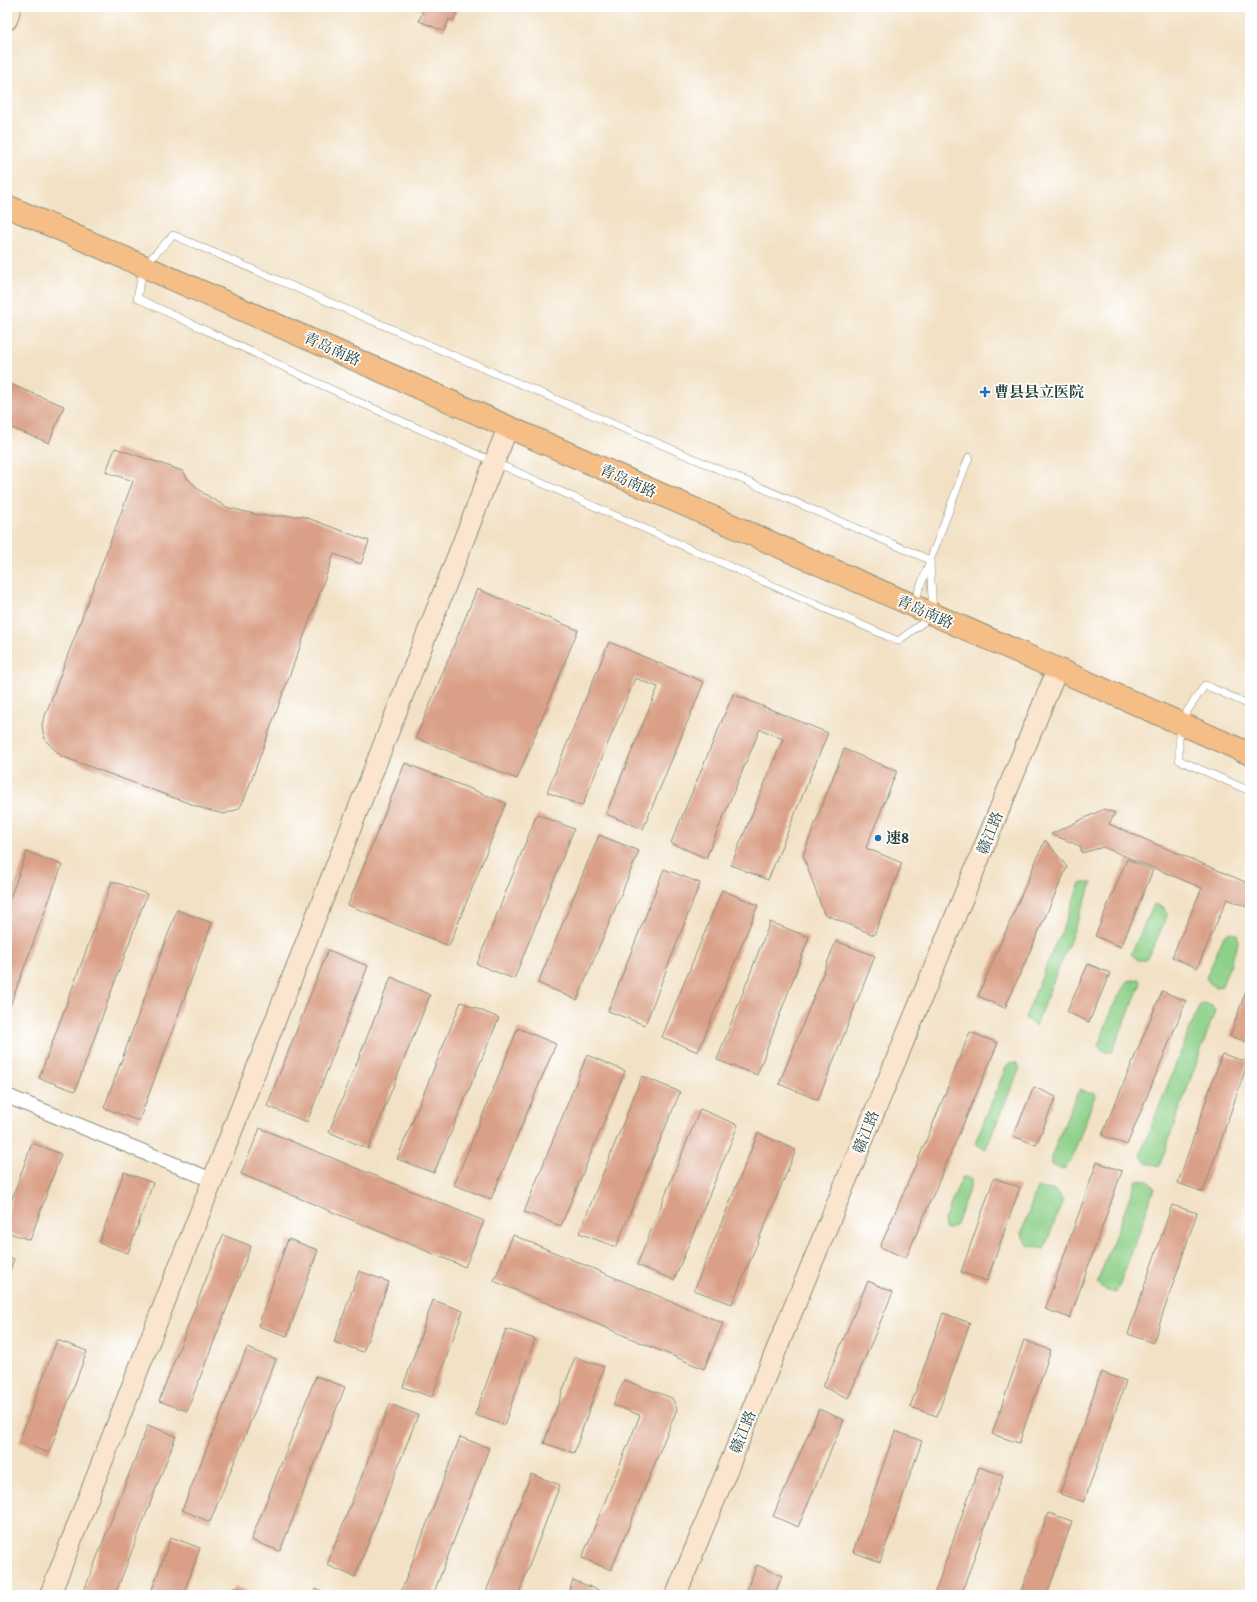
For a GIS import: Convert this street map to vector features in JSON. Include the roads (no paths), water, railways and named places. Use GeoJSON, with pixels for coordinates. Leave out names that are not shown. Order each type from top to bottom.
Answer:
{"type":"FeatureCollection","features":[{"type":"Feature","properties":{"kind":"main road","name":"青岛南路"},"geometry":{"type":"LineString","coordinates":[[7,206],[913,607],[1250,754]]}},
{"type":"Feature","properties":{"kind":"street"},"geometry":{"type":"LineString","coordinates":[[7,20],[11,7]]}},
{"type":"Feature","properties":{"kind":"street"},"geometry":{"type":"LineString","coordinates":[[50,1595],[508,427]]}},
{"type":"Feature","properties":{"kind":"street","name":"赣江路"},"geometry":{"type":"LineString","coordinates":[[676,1595],[1057,670]]}},
{"type":"Feature","properties":{"kind":"street"},"geometry":{"type":"LineString","coordinates":[[7,1096],[212,1180]]}},
{"type":"Feature","properties":{"kind":"lane"},"geometry":{"type":"LineString","coordinates":[[173,235],[930,560],[932,615],[898,641],[352,399],[137,298],[144,266],[173,235]]}},
{"type":"Feature","properties":{"kind":"lane"},"geometry":{"type":"LineString","coordinates":[[913,607],[969,457]]}},
{"type":"Feature","properties":{"kind":"lane"},"geometry":{"type":"LineString","coordinates":[[1250,705],[1205,685],[1179,724],[1179,760],[1250,791]]}},
{"type":"Feature","properties":{"kind":"place","name":"曹县县立医院"},"geometry":{"type":"Point","coordinates":[985,392]}},
{"type":"Feature","properties":{"kind":"place","name":"速8"},"geometry":{"type":"Point","coordinates":[878,838]}}]}
